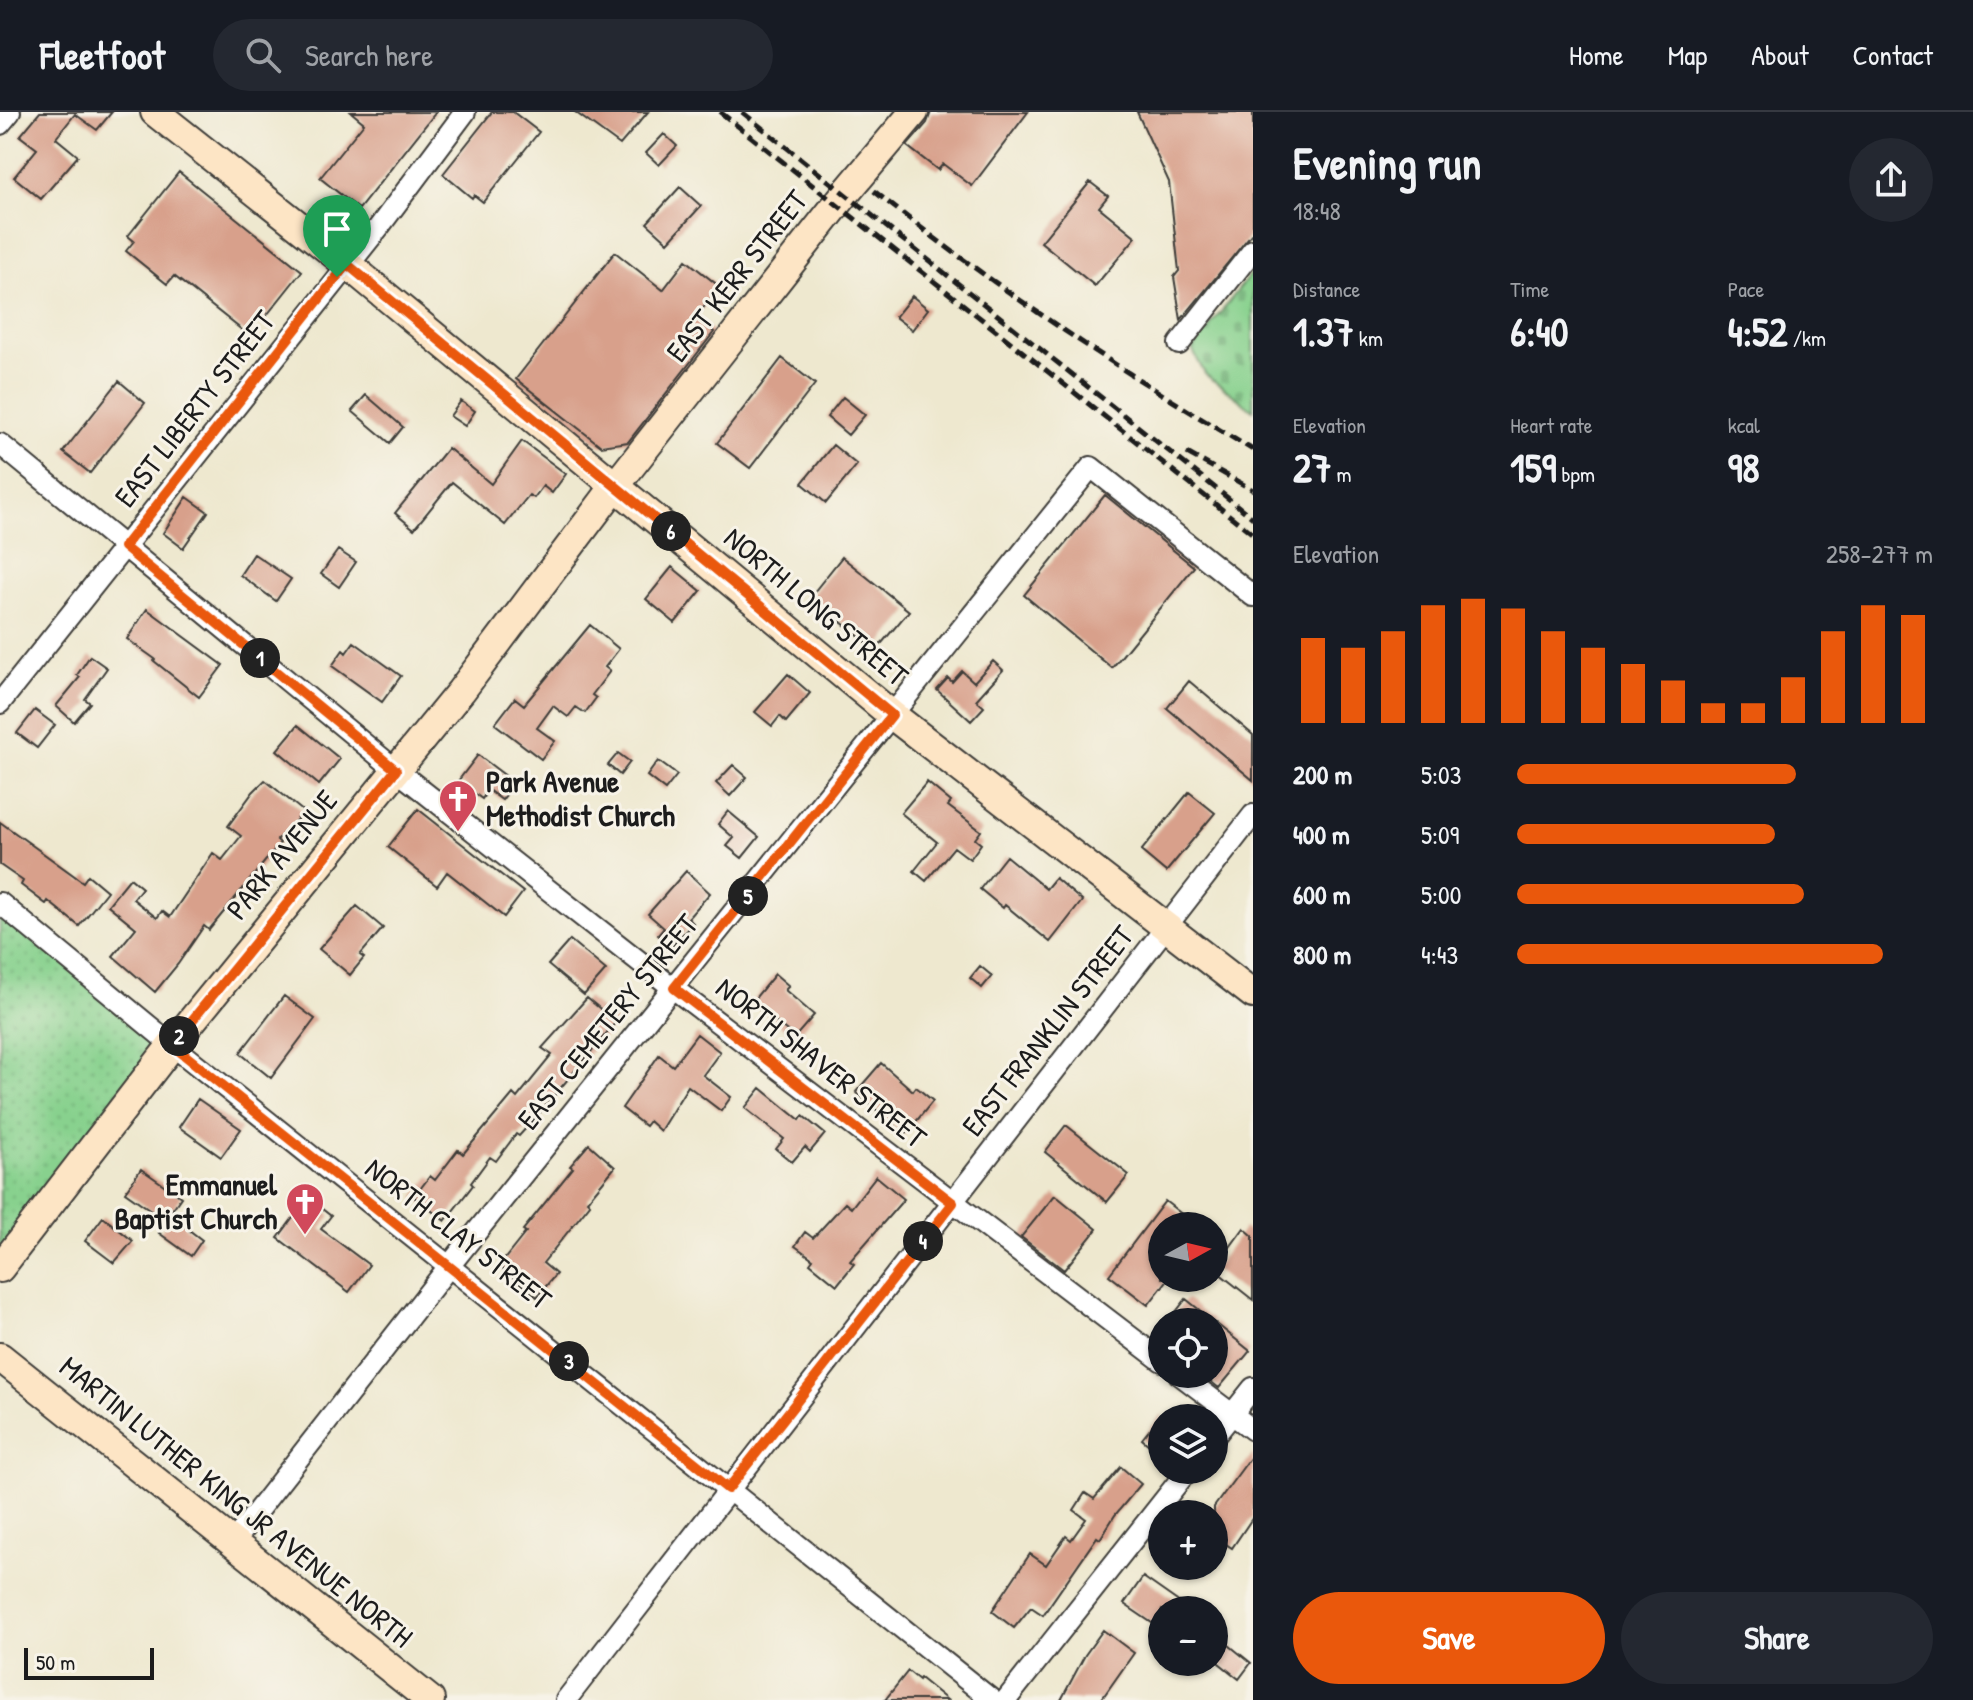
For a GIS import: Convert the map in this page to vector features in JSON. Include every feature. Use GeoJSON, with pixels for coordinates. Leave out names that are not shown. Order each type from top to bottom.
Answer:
{"type":"FeatureCollection","features":[{"type":"Feature","properties":{"kind":"street"},"geometry":{"type":"LineString","coordinates":[[0,124],[10,112]]}},
{"type":"Feature","properties":{"kind":"street","name":"NORTH LONG STREET"},"geometry":{"type":"LineString","coordinates":[[155,112],[347,264],[892,715],[1253,994]]}},
{"type":"Feature","properties":{"kind":"street","name":"EAST LIBERTY STREET"},"geometry":{"type":"LineString","coordinates":[[0,703],[379,227],[465,112]]}},
{"type":"Feature","properties":{"kind":"street","name":"EAST KERR STREET"},"geometry":{"type":"LineString","coordinates":[[616,485],[845,194],[914,112]]}},
{"type":"Feature","properties":{"kind":"street"},"geometry":{"type":"LineString","coordinates":[[1179,344],[1253,250]]}},
{"type":"Feature","properties":{"kind":"street","name":"NORTH SHAVER STREET"},"geometry":{"type":"LineString","coordinates":[[0,444],[396,770],[674,988],[1148,1350]]}},
{"type":"Feature","properties":{"kind":"street","name":"EAST CEMETERY STREET"},"geometry":{"type":"LineString","coordinates":[[233,1542],[450,1265],[1091,467],[1253,596]]}},
{"type":"Feature","properties":{"kind":"street","name":"PARK AVENUE"},"geometry":{"type":"LineString","coordinates":[[0,1268],[172,1045],[461,691],[616,485]]}},
{"type":"Feature","properties":{"kind":"street","name":"EAST FRANKLIN STREET"},"geometry":{"type":"LineString","coordinates":[[566,1700],[1253,815]]}},
{"type":"Feature","properties":{"kind":"street","name":"NORTH CLAY STREET"},"geometry":{"type":"LineString","coordinates":[[0,903],[172,1045],[992,1700]]}},
{"type":"Feature","properties":{"kind":"street","name":"MARTIN LUTHER KING JR AVENUE NORTH"},"geometry":{"type":"LineString","coordinates":[[0,1357],[430,1700]]}},
{"type":"Feature","properties":{"kind":"street"},"geometry":{"type":"LineString","coordinates":[[1198,1388],[1253,1430]]}},
{"type":"Feature","properties":{"kind":"street"},"geometry":{"type":"LineString","coordinates":[[1228,1419],[1253,1388]]}},
{"type":"Feature","properties":{"kind":"street"},"geometry":{"type":"LineString","coordinates":[[1006,1700],[1177,1484]]}},
{"type":"Feature","properties":{"kind":"green space"},"geometry":{"type":"Polygon","coordinates":[[[1253,271],[1253,410],[1205,374],[1192,349],[1253,271]]]}},
{"type":"Feature","properties":{"kind":"green space"},"geometry":{"type":"Polygon","coordinates":[[[0,903],[172,1045],[0,1268],[0,903]]]}},
{"type":"Feature","properties":{"kind":"building"},"geometry":{"type":"Polygon","coordinates":[[[40,112],[112,112],[97,130],[75,114],[56,138],[78,156],[41,199],[14,177],[37,149],[20,136],[40,112]]]}},
{"type":"Feature","properties":{"kind":"building"},"geometry":{"type":"Polygon","coordinates":[[[351,112],[436,112],[359,209],[320,178],[364,123],[351,112]]]}},
{"type":"Feature","properties":{"kind":"building"},"geometry":{"type":"Polygon","coordinates":[[[492,112],[513,112],[539,132],[483,202],[474,195],[472,198],[443,174],[492,112]]]}},
{"type":"Feature","properties":{"kind":"building"},"geometry":{"type":"Polygon","coordinates":[[[575,112],[648,112],[620,145],[575,112]]]}},
{"type":"Feature","properties":{"kind":"building"},"geometry":{"type":"Polygon","coordinates":[[[931,112],[1028,112],[972,186],[943,164],[938,170],[907,146],[927,123],[931,112]]]}},
{"type":"Feature","properties":{"kind":"building"},"geometry":{"type":"Polygon","coordinates":[[[1137,112],[1253,112],[1253,232],[1181,320],[1174,277],[1179,271],[1169,182],[1137,112]]]}},
{"type":"Feature","properties":{"kind":"building"},"geometry":{"type":"Polygon","coordinates":[[[664,134],[677,146],[659,165],[646,153],[664,134]]]}},
{"type":"Feature","properties":{"kind":"building"},"geometry":{"type":"Polygon","coordinates":[[[179,172],[302,271],[263,320],[260,317],[247,334],[174,276],[167,284],[126,251],[134,241],[128,236],[179,172]]]}},
{"type":"Feature","properties":{"kind":"building"},"geometry":{"type":"Polygon","coordinates":[[[1090,182],[1108,196],[1099,207],[1136,237],[1095,286],[1041,242],[1090,182]]]}},
{"type":"Feature","properties":{"kind":"building"},"geometry":{"type":"Polygon","coordinates":[[[680,187],[701,206],[668,242],[647,223],[680,187]]]}},
{"type":"Feature","properties":{"kind":"building"},"geometry":{"type":"Polygon","coordinates":[[[615,252],[663,290],[686,260],[720,287],[696,317],[714,332],[628,442],[601,446],[516,379],[615,252]]]}},
{"type":"Feature","properties":{"kind":"building"},"geometry":{"type":"Polygon","coordinates":[[[912,296],[928,309],[912,330],[895,317],[912,296]]]}},
{"type":"Feature","properties":{"kind":"building"},"geometry":{"type":"Polygon","coordinates":[[[782,358],[815,384],[750,468],[717,443],[782,358]]]}},
{"type":"Feature","properties":{"kind":"building"},"geometry":{"type":"Polygon","coordinates":[[[119,381],[145,403],[90,473],[63,452],[119,381]]]}},
{"type":"Feature","properties":{"kind":"building"},"geometry":{"type":"Polygon","coordinates":[[[366,395],[403,427],[390,443],[352,411],[366,395]]]}},
{"type":"Feature","properties":{"kind":"building"},"geometry":{"type":"Polygon","coordinates":[[[843,397],[865,415],[848,435],[827,417],[843,397]]]}},
{"type":"Feature","properties":{"kind":"building"},"geometry":{"type":"Polygon","coordinates":[[[461,401],[475,411],[465,426],[450,416],[461,401]]]}},
{"type":"Feature","properties":{"kind":"building"},"geometry":{"type":"Polygon","coordinates":[[[522,441],[566,474],[552,493],[543,486],[534,498],[529,495],[505,525],[452,482],[414,529],[395,513],[448,448],[491,484],[522,441]]]}},
{"type":"Feature","properties":{"kind":"building"},"geometry":{"type":"Polygon","coordinates":[[[833,445],[857,465],[826,503],[802,483],[833,445]]]}},
{"type":"Feature","properties":{"kind":"building"},"geometry":{"type":"Polygon","coordinates":[[[1105,495],[1194,567],[1112,668],[1024,595],[1105,495]]]}},
{"type":"Feature","properties":{"kind":"building"},"geometry":{"type":"Polygon","coordinates":[[[187,497],[208,512],[183,548],[163,533],[187,497]]]}},
{"type":"Feature","properties":{"kind":"building"},"geometry":{"type":"Polygon","coordinates":[[[338,550],[356,562],[339,587],[321,574],[338,550]]]}},
{"type":"Feature","properties":{"kind":"building"},"geometry":{"type":"Polygon","coordinates":[[[254,554],[291,579],[276,601],[240,575],[254,554]]]}},
{"type":"Feature","properties":{"kind":"building"},"geometry":{"type":"Polygon","coordinates":[[[842,557],[909,611],[876,650],[810,597],[842,557]]]}},
{"type":"Feature","properties":{"kind":"building"},"geometry":{"type":"Polygon","coordinates":[[[672,567],[701,591],[675,623],[646,599],[672,567]]]}},
{"type":"Feature","properties":{"kind":"building"},"geometry":{"type":"Polygon","coordinates":[[[147,609],[223,665],[199,697],[127,639],[147,609]]]}},
{"type":"Feature","properties":{"kind":"building"},"geometry":{"type":"Polygon","coordinates":[[[590,625],[619,649],[605,667],[610,671],[592,695],[596,698],[585,713],[576,707],[568,717],[553,706],[537,728],[555,741],[541,759],[495,724],[515,698],[524,705],[590,625]]]}},
{"type":"Feature","properties":{"kind":"building"},"geometry":{"type":"Polygon","coordinates":[[[354,642],[401,676],[382,702],[332,666],[343,650],[346,653],[354,642]]]}},
{"type":"Feature","properties":{"kind":"building"},"geometry":{"type":"Polygon","coordinates":[[[90,656],[107,668],[85,699],[90,703],[74,722],[56,706],[80,677],[77,675],[90,656]]]}},
{"type":"Feature","properties":{"kind":"building"},"geometry":{"type":"Polygon","coordinates":[[[993,661],[1003,670],[976,700],[984,707],[971,721],[937,690],[948,678],[952,682],[962,671],[974,682],[993,661]]]}},
{"type":"Feature","properties":{"kind":"building"},"geometry":{"type":"Polygon","coordinates":[[[788,674],[810,693],[786,722],[780,716],[772,726],[755,712],[788,674]]]}},
{"type":"Feature","properties":{"kind":"building"},"geometry":{"type":"Polygon","coordinates":[[[1189,681],[1253,735],[1253,780],[1167,708],[1189,681]]]}},
{"type":"Feature","properties":{"kind":"building"},"geometry":{"type":"Polygon","coordinates":[[[35,710],[55,725],[37,748],[17,733],[35,710]]]}},
{"type":"Feature","properties":{"kind":"building"},"geometry":{"type":"Polygon","coordinates":[[[298,725],[340,759],[319,785],[277,750],[298,725]]]}},
{"type":"Feature","properties":{"kind":"building"},"geometry":{"type":"Polygon","coordinates":[[[618,753],[630,762],[620,775],[608,765],[618,753]]]}},
{"type":"Feature","properties":{"kind":"building"},"geometry":{"type":"Polygon","coordinates":[[[478,755],[515,783],[502,800],[488,790],[482,799],[458,781],[478,755]]]}},
{"type":"Feature","properties":{"kind":"building"},"geometry":{"type":"Polygon","coordinates":[[[658,761],[677,775],[665,790],[647,776],[658,761]]]}},
{"type":"Feature","properties":{"kind":"building"},"geometry":{"type":"Polygon","coordinates":[[[733,765],[747,777],[730,796],[716,783],[733,765]]]}},
{"type":"Feature","properties":{"kind":"building"},"geometry":{"type":"Polygon","coordinates":[[[265,780],[304,812],[277,840],[280,843],[209,930],[204,926],[155,992],[113,956],[136,928],[108,905],[130,878],[142,888],[133,899],[157,918],[162,911],[170,917],[213,853],[222,860],[241,836],[228,826],[265,780]]]}},
{"type":"Feature","properties":{"kind":"building"},"geometry":{"type":"Polygon","coordinates":[[[927,782],[951,802],[948,806],[981,831],[975,839],[981,844],[970,859],[954,847],[926,881],[914,871],[937,842],[901,813],[927,782]]]}},
{"type":"Feature","properties":{"kind":"building"},"geometry":{"type":"Polygon","coordinates":[[[1189,792],[1215,813],[1166,872],[1141,851],[1189,792]]]}},
{"type":"Feature","properties":{"kind":"building"},"geometry":{"type":"Polygon","coordinates":[[[418,809],[523,892],[504,917],[447,872],[437,886],[388,847],[418,809]]]}},
{"type":"Feature","properties":{"kind":"building"},"geometry":{"type":"Polygon","coordinates":[[[728,811],[759,837],[742,858],[727,846],[734,838],[718,824],[728,811]]]}},
{"type":"Feature","properties":{"kind":"building"},"geometry":{"type":"Polygon","coordinates":[[[0,822],[83,882],[88,875],[107,891],[79,926],[48,901],[46,904],[21,885],[23,881],[0,865],[0,822]]]}},
{"type":"Feature","properties":{"kind":"building"},"geometry":{"type":"Polygon","coordinates":[[[1006,856],[1046,889],[1055,878],[1082,901],[1050,942],[980,889],[1006,856]]]}},
{"type":"Feature","properties":{"kind":"building"},"geometry":{"type":"Polygon","coordinates":[[[686,871],[710,893],[688,918],[693,923],[671,947],[658,935],[664,928],[648,914],[686,871]]]}},
{"type":"Feature","properties":{"kind":"building"},"geometry":{"type":"Polygon","coordinates":[[[357,906],[383,928],[360,955],[364,958],[350,975],[319,949],[357,906]]]}},
{"type":"Feature","properties":{"kind":"building"},"geometry":{"type":"Polygon","coordinates":[[[570,940],[606,970],[584,995],[548,965],[570,940]]]}},
{"type":"Feature","properties":{"kind":"building"},"geometry":{"type":"Polygon","coordinates":[[[980,966],[992,976],[982,988],[970,978],[980,966]]]}},
{"type":"Feature","properties":{"kind":"building"},"geometry":{"type":"Polygon","coordinates":[[[775,974],[789,986],[785,990],[814,1015],[795,1037],[751,1003],[775,974]]]}},
{"type":"Feature","properties":{"kind":"building"},"geometry":{"type":"Polygon","coordinates":[[[284,996],[315,1019],[271,1078],[240,1053],[284,996]]]}},
{"type":"Feature","properties":{"kind":"building"},"geometry":{"type":"Polygon","coordinates":[[[587,998],[616,1022],[537,1116],[519,1136],[516,1134],[496,1161],[490,1157],[445,1221],[414,1197],[430,1176],[435,1180],[458,1150],[463,1154],[513,1094],[517,1098],[552,1055],[542,1048],[587,998]]]}},
{"type":"Feature","properties":{"kind":"building"},"geometry":{"type":"Polygon","coordinates":[[[697,1034],[720,1052],[703,1075],[731,1097],[721,1111],[688,1086],[660,1131],[649,1121],[645,1126],[622,1108],[659,1055],[673,1066],[697,1034]]]}},
{"type":"Feature","properties":{"kind":"building"},"geometry":{"type":"Polygon","coordinates":[[[881,1063],[913,1091],[916,1087],[933,1101],[905,1135],[856,1092],[881,1063]]]}},
{"type":"Feature","properties":{"kind":"building"},"geometry":{"type":"Polygon","coordinates":[[[761,1088],[800,1120],[803,1116],[825,1134],[810,1152],[805,1147],[792,1162],[776,1149],[784,1139],[745,1108],[761,1088]]]}},
{"type":"Feature","properties":{"kind":"building"},"geometry":{"type":"Polygon","coordinates":[[[198,1099],[241,1129],[221,1157],[179,1127],[198,1099]]]}},
{"type":"Feature","properties":{"kind":"building"},"geometry":{"type":"Polygon","coordinates":[[[1066,1125],[1129,1175],[1107,1202],[1045,1152],[1066,1125]]]}},
{"type":"Feature","properties":{"kind":"building"},"geometry":{"type":"Polygon","coordinates":[[[589,1144],[615,1167],[543,1263],[556,1274],[537,1297],[499,1266],[589,1144]]]}},
{"type":"Feature","properties":{"kind":"building"},"geometry":{"type":"Polygon","coordinates":[[[141,1169],[181,1197],[165,1220],[125,1192],[141,1169]]]}},
{"type":"Feature","properties":{"kind":"building"},"geometry":{"type":"Polygon","coordinates":[[[876,1176],[904,1199],[850,1261],[854,1264],[837,1285],[810,1263],[813,1259],[795,1246],[805,1232],[813,1238],[845,1203],[851,1208],[876,1176]]]}},
{"type":"Feature","properties":{"kind":"building"},"geometry":{"type":"Polygon","coordinates":[[[1055,1195],[1097,1229],[1064,1270],[1021,1237],[1055,1195]]]}},
{"type":"Feature","properties":{"kind":"building"},"geometry":{"type":"Polygon","coordinates":[[[308,1198],[331,1216],[321,1229],[369,1265],[349,1292],[278,1238],[308,1198]]]}},
{"type":"Feature","properties":{"kind":"building"},"geometry":{"type":"Polygon","coordinates":[[[1165,1201],[1179,1212],[1157,1212],[1165,1201]]]}},
{"type":"Feature","properties":{"kind":"building"},"geometry":{"type":"Polygon","coordinates":[[[174,1212],[188,1221],[184,1226],[202,1240],[191,1256],[159,1233],[174,1212]]]}},
{"type":"Feature","properties":{"kind":"building"},"geometry":{"type":"Polygon","coordinates":[[[103,1217],[133,1241],[114,1263],[85,1241],[103,1217]]]}},
{"type":"Feature","properties":{"kind":"building"},"geometry":{"type":"Polygon","coordinates":[[[1148,1223],[1148,1292],[1158,1292],[1148,1305],[1109,1275],[1148,1223]]]}},
{"type":"Feature","properties":{"kind":"building"},"geometry":{"type":"Polygon","coordinates":[[[1244,1228],[1253,1236],[1253,1300],[1228,1280],[1228,1250],[1244,1228]]]}},
{"type":"Feature","properties":{"kind":"building"},"geometry":{"type":"Polygon","coordinates":[[[1186,1299],[1197,1308],[1179,1308],[1186,1299]]]}},
{"type":"Feature","properties":{"kind":"building"},"geometry":{"type":"Polygon","coordinates":[[[1228,1333],[1250,1351],[1228,1377],[1228,1333]]]}},
{"type":"Feature","properties":{"kind":"building"},"geometry":{"type":"Polygon","coordinates":[[[1253,1454],[1253,1517],[1232,1548],[1228,1545],[1228,1500],[1219,1500],[1253,1454]]]}},
{"type":"Feature","properties":{"kind":"building"},"geometry":{"type":"Polygon","coordinates":[[[1121,1467],[1141,1484],[1100,1539],[1097,1537],[1043,1615],[1031,1607],[1014,1628],[992,1611],[1030,1554],[1046,1565],[1066,1536],[1071,1540],[1086,1519],[1074,1510],[1085,1493],[1094,1499],[1121,1467]]]}},
{"type":"Feature","properties":{"kind":"building"},"geometry":{"type":"Polygon","coordinates":[[[1143,1577],[1170,1596],[1148,1596],[1148,1620],[1124,1604],[1143,1577]]]}},
{"type":"Feature","properties":{"kind":"building"},"geometry":{"type":"Polygon","coordinates":[[[1103,1630],[1134,1653],[1101,1700],[1061,1700],[1085,1655],[1103,1630]]]}},
{"type":"Feature","properties":{"kind":"building"},"geometry":{"type":"Polygon","coordinates":[[[1228,1644],[1251,1663],[1239,1679],[1228,1670],[1228,1644]]]}},
{"type":"Feature","properties":{"kind":"building"},"geometry":{"type":"Polygon","coordinates":[[[908,1671],[920,1678],[947,1700],[885,1700],[908,1671]]]}},
{"type":"Feature","properties":{"kind":"railway"},"geometry":{"type":"LineString","coordinates":[[720,112],[1253,534]]}},
{"type":"Feature","properties":{"kind":"railway"},"geometry":{"type":"LineString","coordinates":[[742,112],[1253,518]]}},
{"type":"Feature","properties":{"kind":"railway"},"geometry":{"type":"LineString","coordinates":[[874,191],[965,261],[1059,327],[1253,450]]}},
{"type":"Feature","properties":{"kind":"railway"},"geometry":{"type":"LineString","coordinates":[[1187,453],[1253,490]]}},
{"type":"Feature","properties":{"kind":"place","name":"Park Avenue Methodist Church"},"geometry":{"type":"Point","coordinates":[458,833]}},
{"type":"Feature","properties":{"kind":"place","name":"Emmanuel Baptist Church"},"geometry":{"type":"Point","coordinates":[305,1236]}},
{"type":"Feature","properties":{"kind":"route"},"geometry":{"type":"LineString","coordinates":[[347,264],[892,715],[674,988],[953,1203],[728,1489],[172,1045],[396,770],[124,547],[337,277],[347,264]]}}]}
